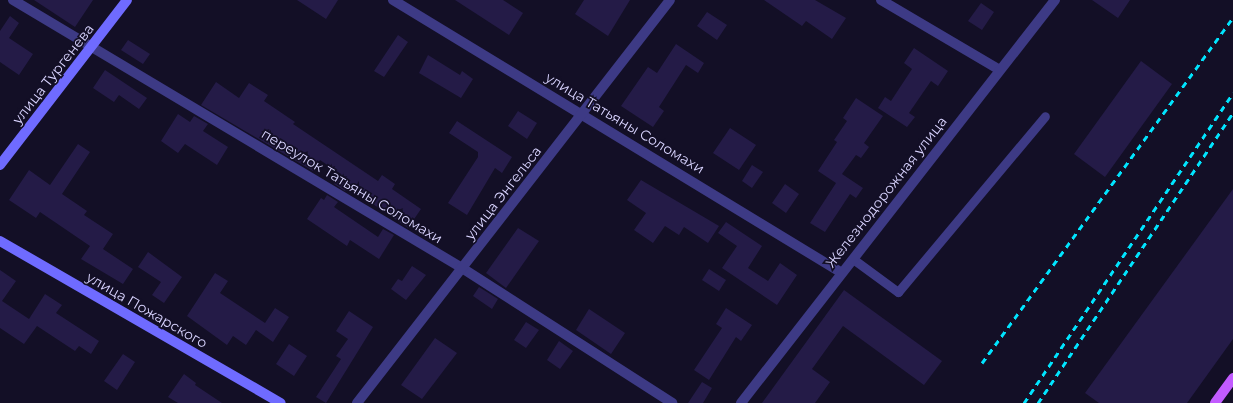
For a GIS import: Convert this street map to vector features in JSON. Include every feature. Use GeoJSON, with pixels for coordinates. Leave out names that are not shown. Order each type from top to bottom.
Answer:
{"type":"FeatureCollection","features":[{"type":"Feature","properties":{"kind":"main road"},"geometry":{"type":"LineString","coordinates":[[1219,402],[1233,378]]}},
{"type":"Feature","properties":{"kind":"street","name":"переулок Татьяны Соломахи"},"geometry":{"type":"LineString","coordinates":[[13,0],[462,268],[672,403]]}},
{"type":"Feature","properties":{"kind":"street","name":"улица Тургенева"},"geometry":{"type":"LineString","coordinates":[[0,165],[92,48],[127,0]]}},
{"type":"Feature","properties":{"kind":"street","name":"улица Татьяны Соломахи"},"geometry":{"type":"LineString","coordinates":[[393,0],[584,113],[842,273]]}},
{"type":"Feature","properties":{"kind":"street","name":"улица Энгельса"},"geometry":{"type":"LineString","coordinates":[[357,403],[584,113],[670,0]]}},
{"type":"Feature","properties":{"kind":"street"},"geometry":{"type":"LineString","coordinates":[[881,0],[998,69]]}},
{"type":"Feature","properties":{"kind":"street","name":"Железнодорожная улица"},"geometry":{"type":"LineString","coordinates":[[741,403],[998,69],[1056,0]]}},
{"type":"Feature","properties":{"kind":"street","name":"улица Пожарского"},"geometry":{"type":"LineString","coordinates":[[0,240],[281,403]]}},
{"type":"Feature","properties":{"kind":"lane"},"geometry":{"type":"LineString","coordinates":[[852,259],[898,292],[1045,116]]}},
{"type":"Feature","properties":{"kind":"building"},"geometry":{"type":"Polygon","coordinates":[[[34,0],[93,0],[75,27],[34,0]]]}},
{"type":"Feature","properties":{"kind":"building"},"geometry":{"type":"Polygon","coordinates":[[[297,0],[338,0],[326,19],[297,0]]]}},
{"type":"Feature","properties":{"kind":"building"},"geometry":{"type":"Polygon","coordinates":[[[455,0],[503,0],[523,13],[509,35],[455,0]]]}},
{"type":"Feature","properties":{"kind":"building"},"geometry":{"type":"Polygon","coordinates":[[[584,0],[630,0],[608,36],[575,14],[584,0]]]}},
{"type":"Feature","properties":{"kind":"building"},"geometry":{"type":"Polygon","coordinates":[[[764,0],[815,0],[846,18],[832,39],[806,21],[802,26],[764,0]]]}},
{"type":"Feature","properties":{"kind":"building"},"geometry":{"type":"Polygon","coordinates":[[[1092,0],[1130,0],[1118,18],[1092,0]]]}},
{"type":"Feature","properties":{"kind":"building"},"geometry":{"type":"Polygon","coordinates":[[[981,3],[994,12],[982,30],[968,21],[981,3]]]}},
{"type":"Feature","properties":{"kind":"building"},"geometry":{"type":"Polygon","coordinates":[[[707,12],[727,25],[717,40],[697,26],[707,12]]]}},
{"type":"Feature","properties":{"kind":"building"},"geometry":{"type":"Polygon","coordinates":[[[10,16],[19,23],[9,38],[33,54],[19,75],[0,62],[0,31],[10,16]]]}},
{"type":"Feature","properties":{"kind":"building"},"geometry":{"type":"Polygon","coordinates":[[[398,35],[408,42],[384,77],[374,71],[398,35]]]}},
{"type":"Feature","properties":{"kind":"building"},"geometry":{"type":"Polygon","coordinates":[[[128,40],[150,54],[143,64],[121,50],[128,40]]]}},
{"type":"Feature","properties":{"kind":"building"},"geometry":{"type":"Polygon","coordinates":[[[676,44],[704,63],[698,73],[686,65],[659,107],[664,111],[653,127],[621,106],[648,67],[657,73],[676,44]]]}},
{"type":"Feature","properties":{"kind":"building"},"geometry":{"type":"Polygon","coordinates":[[[914,48],[948,71],[938,86],[931,81],[909,113],[915,117],[907,127],[878,108],[885,97],[891,101],[912,69],[904,63],[914,48]]]}},
{"type":"Feature","properties":{"kind":"building"},"geometry":{"type":"Polygon","coordinates":[[[428,55],[460,75],[462,71],[473,79],[461,98],[419,73],[428,55]]]}},
{"type":"Feature","properties":{"kind":"building"},"geometry":{"type":"Polygon","coordinates":[[[1141,61],[1172,84],[1105,177],[1074,154],[1141,61]]]}},
{"type":"Feature","properties":{"kind":"building"},"geometry":{"type":"Polygon","coordinates":[[[105,70],[147,98],[139,109],[119,95],[114,102],[93,88],[105,70]]]}},
{"type":"Feature","properties":{"kind":"building"},"geometry":{"type":"Polygon","coordinates":[[[216,82],[239,98],[249,83],[268,95],[264,101],[295,122],[293,124],[378,181],[382,175],[395,184],[392,189],[421,209],[408,228],[348,187],[345,191],[334,184],[341,174],[320,160],[313,171],[201,105],[216,82]]]}},
{"type":"Feature","properties":{"kind":"building"},"geometry":{"type":"Polygon","coordinates":[[[856,98],[883,116],[864,143],[869,147],[861,158],[856,155],[842,174],[863,188],[856,198],[850,194],[825,232],[810,223],[836,183],[818,171],[837,142],[834,140],[847,121],[843,118],[856,98]]]}},
{"type":"Feature","properties":{"kind":"building"},"geometry":{"type":"Polygon","coordinates":[[[518,111],[537,123],[527,139],[508,126],[518,111]]]}},
{"type":"Feature","properties":{"kind":"building"},"geometry":{"type":"Polygon","coordinates":[[[178,114],[190,122],[194,116],[208,124],[203,131],[228,147],[217,165],[185,144],[178,153],[161,141],[178,114]]]}},
{"type":"Feature","properties":{"kind":"building"},"geometry":{"type":"Polygon","coordinates":[[[457,121],[512,157],[502,173],[495,168],[467,215],[448,203],[478,157],[478,152],[449,133],[457,121]]]}},
{"type":"Feature","properties":{"kind":"building"},"geometry":{"type":"Polygon","coordinates":[[[730,128],[756,145],[739,170],[713,153],[730,128]]]}},
{"type":"Feature","properties":{"kind":"building"},"geometry":{"type":"Polygon","coordinates":[[[78,144],[90,152],[62,194],[87,211],[84,215],[113,234],[103,249],[133,269],[123,284],[81,259],[90,246],[40,212],[36,218],[9,200],[29,170],[50,185],[78,144]]]}},
{"type":"Feature","properties":{"kind":"building"},"geometry":{"type":"Polygon","coordinates":[[[752,165],[763,172],[752,188],[742,181],[752,165]]]}},
{"type":"Feature","properties":{"kind":"building"},"geometry":{"type":"Polygon","coordinates":[[[641,180],[719,226],[708,243],[684,227],[679,235],[665,226],[653,243],[634,230],[646,213],[627,200],[641,180]]]}},
{"type":"Feature","properties":{"kind":"building"},"geometry":{"type":"Polygon","coordinates":[[[785,184],[799,194],[786,213],[772,203],[785,184]]]}},
{"type":"Feature","properties":{"kind":"building"},"geometry":{"type":"Polygon","coordinates":[[[1233,189],[1233,339],[1187,403],[1099,403],[1085,393],[1233,189]]]}},
{"type":"Feature","properties":{"kind":"building"},"geometry":{"type":"Polygon","coordinates":[[[327,195],[338,202],[334,207],[378,237],[383,229],[394,235],[379,259],[350,240],[347,246],[307,219],[321,198],[324,200],[327,195]]]}},
{"type":"Feature","properties":{"kind":"building"},"geometry":{"type":"Polygon","coordinates":[[[726,222],[762,246],[748,268],[768,281],[780,263],[797,275],[777,305],[722,268],[737,246],[718,233],[726,222]]]}},
{"type":"Feature","properties":{"kind":"building"},"geometry":{"type":"Polygon","coordinates":[[[518,228],[539,241],[506,288],[486,273],[518,228]]]}},
{"type":"Feature","properties":{"kind":"building"},"geometry":{"type":"Polygon","coordinates":[[[148,252],[182,277],[164,303],[152,295],[161,282],[138,267],[148,252]]]}},
{"type":"Feature","properties":{"kind":"building"},"geometry":{"type":"Polygon","coordinates":[[[412,266],[426,275],[406,300],[391,289],[398,279],[402,281],[412,266]]]}},
{"type":"Feature","properties":{"kind":"building"},"geometry":{"type":"Polygon","coordinates":[[[709,269],[726,280],[719,291],[702,280],[709,269]]]}},
{"type":"Feature","properties":{"kind":"building"},"geometry":{"type":"Polygon","coordinates":[[[0,270],[16,281],[2,301],[29,319],[45,294],[62,305],[56,313],[99,341],[91,354],[79,346],[75,351],[37,326],[24,344],[0,328],[0,270]]]}},
{"type":"Feature","properties":{"kind":"building"},"geometry":{"type":"Polygon","coordinates":[[[215,273],[228,281],[220,293],[265,323],[275,308],[289,317],[273,342],[256,330],[246,345],[233,336],[227,345],[187,316],[215,273]]]}},
{"type":"Feature","properties":{"kind":"building"},"geometry":{"type":"Polygon","coordinates":[[[479,287],[498,299],[492,309],[473,296],[479,287]]]}},
{"type":"Feature","properties":{"kind":"building"},"geometry":{"type":"Polygon","coordinates":[[[844,290],[942,361],[924,385],[843,326],[812,369],[830,382],[815,403],[762,403],[844,290]]]}},
{"type":"Feature","properties":{"kind":"building"},"geometry":{"type":"Polygon","coordinates":[[[726,308],[752,325],[741,341],[736,337],[709,380],[694,370],[722,328],[716,324],[726,308]]]}},
{"type":"Feature","properties":{"kind":"building"},"geometry":{"type":"Polygon","coordinates":[[[589,309],[625,333],[611,354],[576,330],[589,309]]]}},
{"type":"Feature","properties":{"kind":"building"},"geometry":{"type":"Polygon","coordinates":[[[349,311],[373,327],[326,403],[316,397],[341,359],[336,356],[348,339],[336,331],[349,311]]]}},
{"type":"Feature","properties":{"kind":"building"},"geometry":{"type":"Polygon","coordinates":[[[526,322],[539,330],[526,348],[514,340],[526,322]]]}},
{"type":"Feature","properties":{"kind":"building"},"geometry":{"type":"Polygon","coordinates":[[[435,338],[457,353],[422,399],[401,385],[435,338]]]}},
{"type":"Feature","properties":{"kind":"building"},"geometry":{"type":"Polygon","coordinates":[[[559,341],[573,351],[560,369],[547,360],[559,341]]]}},
{"type":"Feature","properties":{"kind":"building"},"geometry":{"type":"Polygon","coordinates":[[[289,344],[307,356],[294,376],[276,364],[289,344]]]}},
{"type":"Feature","properties":{"kind":"building"},"geometry":{"type":"Polygon","coordinates":[[[123,354],[135,362],[117,390],[104,381],[123,354]]]}},
{"type":"Feature","properties":{"kind":"building"},"geometry":{"type":"Polygon","coordinates":[[[184,374],[196,383],[195,385],[222,403],[178,403],[168,397],[184,374]]]}},
{"type":"Feature","properties":{"kind":"building"},"geometry":{"type":"Polygon","coordinates":[[[702,382],[712,388],[703,403],[688,403],[702,382]]]}},
{"type":"Feature","properties":{"kind":"railway"},"geometry":{"type":"LineString","coordinates":[[982,363],[1233,18]]}},
{"type":"Feature","properties":{"kind":"railway"},"geometry":{"type":"LineString","coordinates":[[1024,403],[1233,93]]}},
{"type":"Feature","properties":{"kind":"railway"},"geometry":{"type":"LineString","coordinates":[[1038,403],[1233,113]]}}]}
